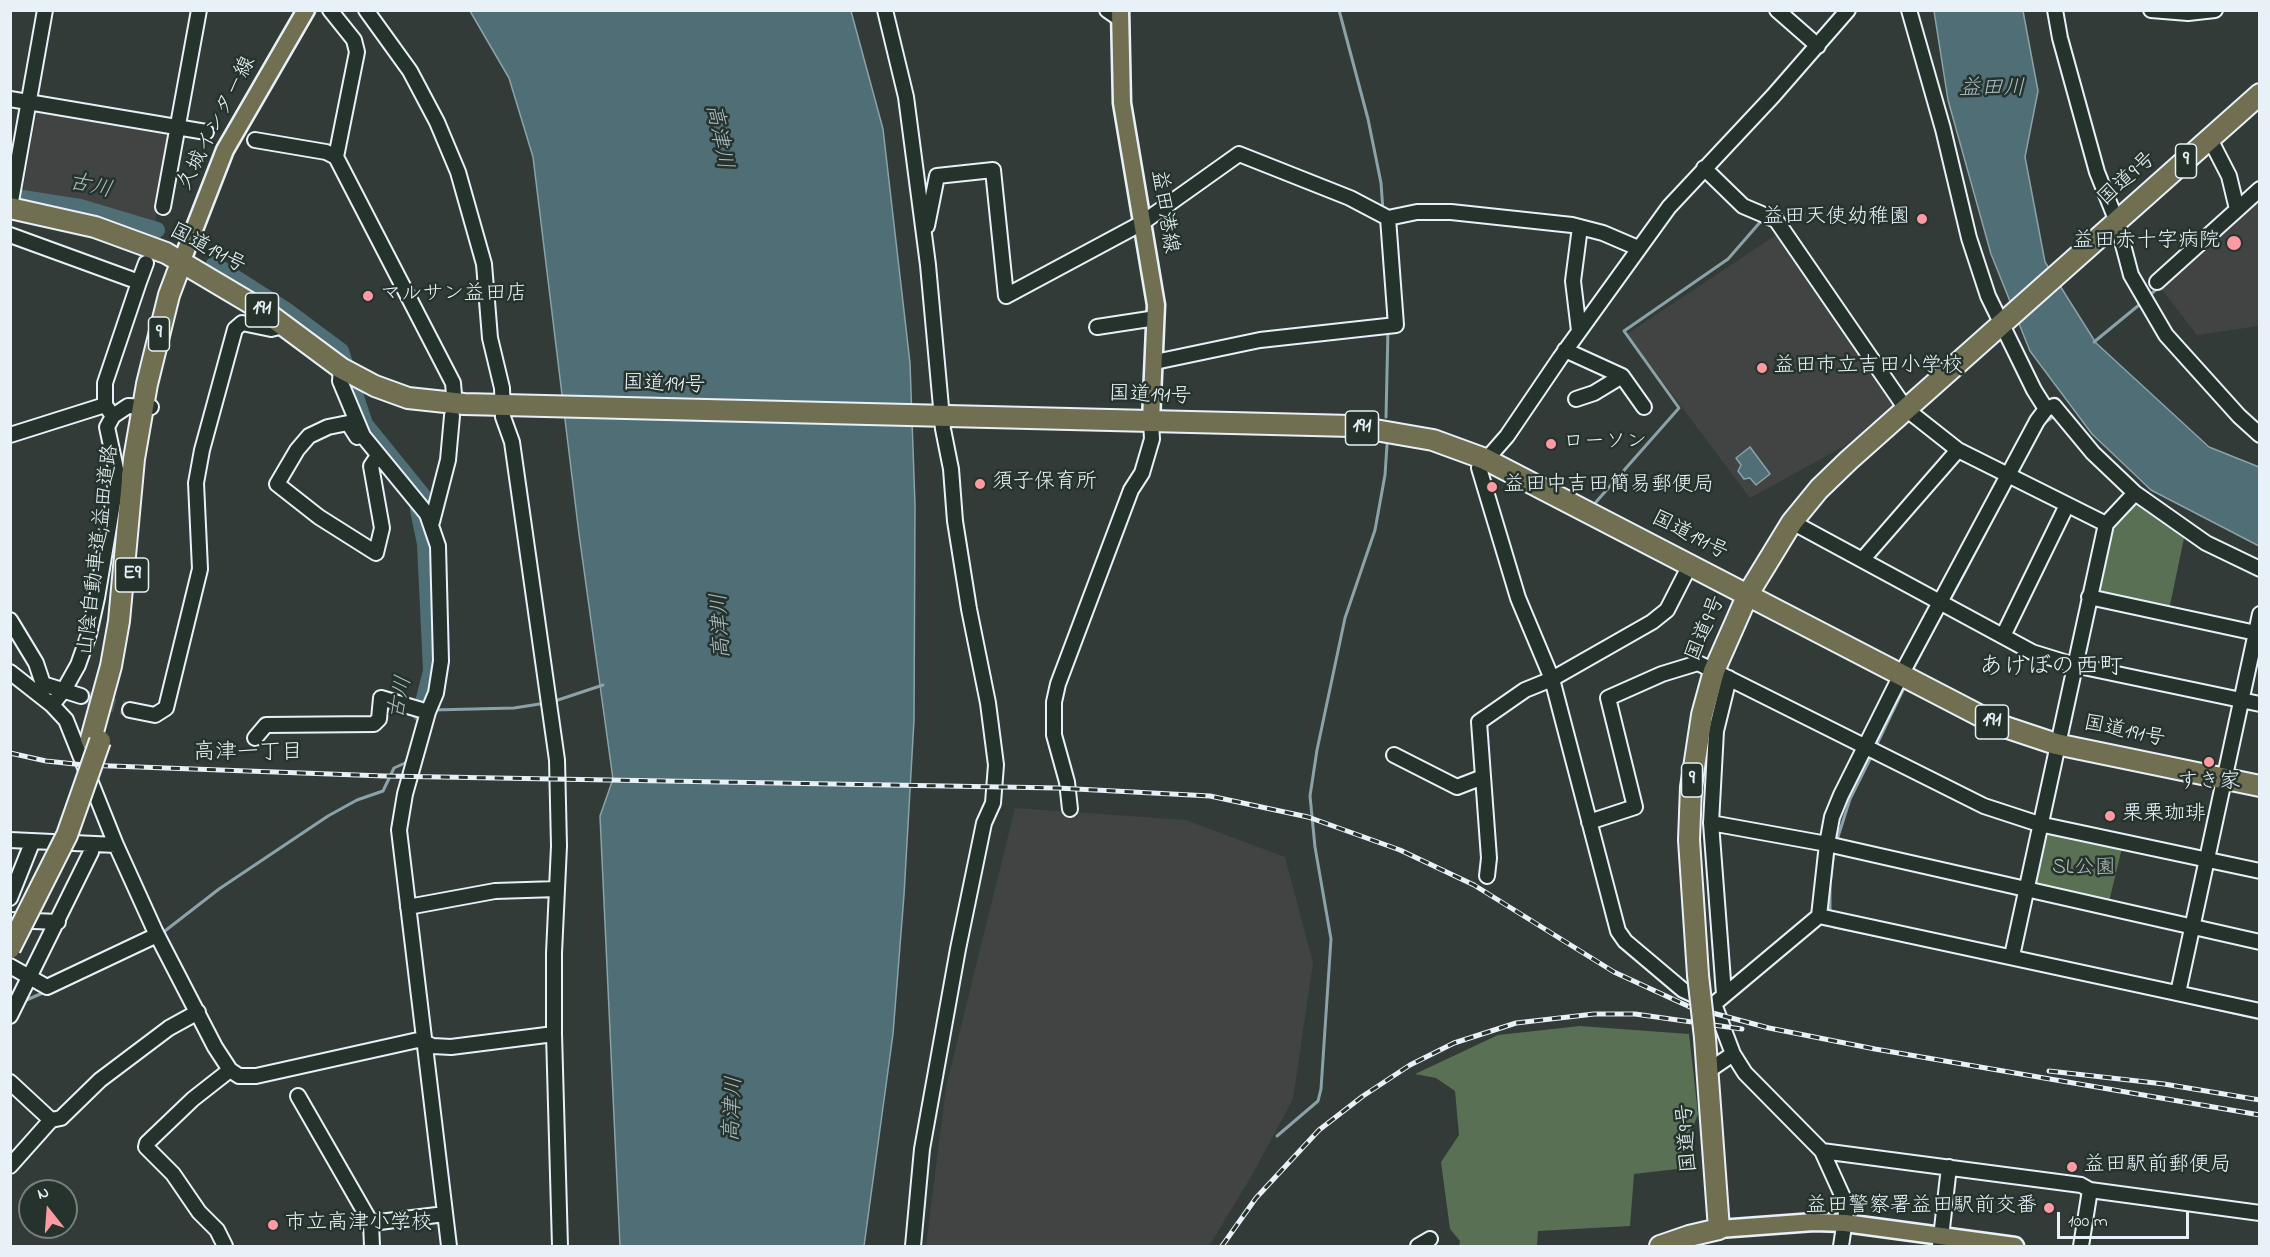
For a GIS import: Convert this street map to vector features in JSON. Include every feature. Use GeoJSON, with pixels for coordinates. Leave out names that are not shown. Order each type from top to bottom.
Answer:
{"type":"FeatureCollection","features":[{"type":"Feature","properties":{"kind":"highway","name":"国道9号"},"geometry":{"type":"LineString","coordinates":[[1719,1229],[1689,840],[1691,787],[1702,716],[1722,674],[1748,594],[1792,522],[1819,489],[2259,94]]}},
{"type":"Feature","properties":{"kind":"highway","name":"国道191号"},"geometry":{"type":"LineString","coordinates":[[10,208],[95,227],[166,253],[237,294],[342,368],[375,386],[408,398],[443,403],[506,405],[1352,426],[1433,440],[1485,459],[1690,563],[1996,724],[2056,744],[2259,786]]}},
{"type":"Feature","properties":{"kind":"highway","name":"9"},"geometry":{"type":"LineString","coordinates":[[148,407],[177,297],[181,263]]}},
{"type":"Feature","properties":{"kind":"highway","name":"山陰自動車道;益田道路"},"geometry":{"type":"LineString","coordinates":[[10,948],[67,835],[96,740],[119,621],[134,459],[148,407]]}},
{"type":"Feature","properties":{"kind":"highway","name":"山陰自動車道;益田道路"},"geometry":{"type":"LineString","coordinates":[[10,932],[58,833],[96,740]]}},
{"type":"Feature","properties":{"kind":"highway"},"geometry":{"type":"LineString","coordinates":[[1660,1246],[1719,1229]]}},
{"type":"Feature","properties":{"kind":"main road","name":"久城インター線"},"geometry":{"type":"LineString","coordinates":[[181,263],[225,150],[306,10]]}},
{"type":"Feature","properties":{"kind":"main road","name":"益田港線"},"geometry":{"type":"LineString","coordinates":[[1116,13],[1122,103],[1156,318],[1151,421]]}},
{"type":"Feature","properties":{"kind":"main road"},"geometry":{"type":"LineString","coordinates":[[1719,1229],[1814,1222],[1845,1223],[1941,1242],[2015,1246]]}},
{"type":"Feature","properties":{"kind":"street"},"geometry":{"type":"LineString","coordinates":[[10,208],[45,10]]}},
{"type":"Feature","properties":{"kind":"street"},"geometry":{"type":"LineString","coordinates":[[163,207],[199,10]]}},
{"type":"Feature","properties":{"kind":"street"},"geometry":{"type":"LineString","coordinates":[[330,10],[354,40],[357,52],[336,157]]}},
{"type":"Feature","properties":{"kind":"street"},"geometry":{"type":"LineString","coordinates":[[366,10],[410,71],[458,172],[484,264],[490,338],[506,405],[557,760],[554,1034],[560,1246]]}},
{"type":"Feature","properties":{"kind":"street"},"geometry":{"type":"LineString","coordinates":[[885,10],[906,97],[925,237],[940,415],[951,469],[955,521],[969,609],[988,703],[996,765],[993,803],[984,823],[958,949],[922,1149],[913,1246]]}},
{"type":"Feature","properties":{"kind":"street"},"geometry":{"type":"LineString","coordinates":[[1778,10],[1818,46]]}},
{"type":"Feature","properties":{"kind":"street"},"geometry":{"type":"LineString","coordinates":[[1841,1246],[1847,1206],[1822,1151],[1806,1132],[1771,1102],[1733,1054],[1714,1004],[1683,990],[1625,941],[1614,920],[1552,680],[1518,598],[1479,468],[1507,436],[1565,350],[1669,207],[1818,46],[1848,10]]}},
{"type":"Feature","properties":{"kind":"street"},"geometry":{"type":"LineString","coordinates":[[1909,10],[1940,118],[1969,238],[1988,296],[2003,322],[2034,390],[2046,409]]}},
{"type":"Feature","properties":{"kind":"street"},"geometry":{"type":"LineString","coordinates":[[2055,10],[2060,38],[2097,172],[2131,274],[2166,335],[2239,417],[2259,435]]}},
{"type":"Feature","properties":{"kind":"street"},"geometry":{"type":"LineString","coordinates":[[2151,10],[2188,13],[2213,11]]}},
{"type":"Feature","properties":{"kind":"street"},"geometry":{"type":"LineString","coordinates":[[10,99],[206,132]]}},
{"type":"Feature","properties":{"kind":"street"},"geometry":{"type":"LineString","coordinates":[[2210,140],[2229,176],[2237,209]]}},
{"type":"Feature","properties":{"kind":"street"},"geometry":{"type":"LineString","coordinates":[[255,141],[326,152],[336,157],[453,383],[454,395]]}},
{"type":"Feature","properties":{"kind":"street"},"geometry":{"type":"LineString","coordinates":[[925,237],[937,176],[993,170],[1006,296],[1142,223],[1239,154],[1350,198],[1388,218],[1417,212],[1451,212],[1580,227],[1603,232],[1638,248]]}},
{"type":"Feature","properties":{"kind":"street"},"geometry":{"type":"LineString","coordinates":[[1704,168],[1743,206],[1776,220],[1906,409],[1958,450],[2106,524]]}},
{"type":"Feature","properties":{"kind":"street"},"geometry":{"type":"LineString","coordinates":[[2157,282],[2259,189]]}},
{"type":"Feature","properties":{"kind":"street"},"geometry":{"type":"LineString","coordinates":[[1155,362],[1260,340],[1396,325],[1388,218]]}},
{"type":"Feature","properties":{"kind":"street"},"geometry":{"type":"LineString","coordinates":[[1579,331],[1573,281],[1580,227]]}},
{"type":"Feature","properties":{"kind":"street"},"geometry":{"type":"LineString","coordinates":[[10,235],[139,282]]}},
{"type":"Feature","properties":{"kind":"street"},"geometry":{"type":"LineString","coordinates":[[52,705],[64,690],[89,634],[107,544],[116,469],[107,436],[109,410],[105,383],[146,263]]}},
{"type":"Feature","properties":{"kind":"street"},"geometry":{"type":"LineString","coordinates":[[1097,327],[1156,318]]}},
{"type":"Feature","properties":{"kind":"street"},"geometry":{"type":"LineString","coordinates":[[130,710],[155,715],[166,708],[200,569],[196,483],[201,450],[235,330],[242,323],[271,328],[283,326]]}},
{"type":"Feature","properties":{"kind":"street"},"geometry":{"type":"LineString","coordinates":[[1565,350],[1622,376],[1644,407]]}},
{"type":"Feature","properties":{"kind":"street"},"geometry":{"type":"LineString","coordinates":[[342,368],[340,381],[363,436],[419,502],[432,522],[439,556],[441,661],[436,693],[428,712],[400,814],[400,852],[449,1246]]}},
{"type":"Feature","properties":{"kind":"street"},"geometry":{"type":"LineString","coordinates":[[1576,399],[1594,393],[1622,376]]}},
{"type":"Feature","properties":{"kind":"street"},"geometry":{"type":"LineString","coordinates":[[10,435],[128,406],[148,407]]}},
{"type":"Feature","properties":{"kind":"street"},"geometry":{"type":"LineString","coordinates":[[1714,1004],[1819,916],[1832,816],[1901,675],[1942,603],[2037,421],[2046,409],[2054,406],[2093,453],[2135,493],[2199,538],[2236,560],[2259,569]]}},
{"type":"Feature","properties":{"kind":"street"},"geometry":{"type":"LineString","coordinates":[[432,522],[448,459],[452,416]]}},
{"type":"Feature","properties":{"kind":"street"},"geometry":{"type":"LineString","coordinates":[[2239,417],[2244,416],[2259,427]]}},
{"type":"Feature","properties":{"kind":"street"},"geometry":{"type":"LineString","coordinates":[[1070,809],[1067,782],[1054,735],[1054,702],[1058,684],[1131,490],[1142,473],[1152,439],[1151,421]]}},
{"type":"Feature","properties":{"kind":"street"},"geometry":{"type":"LineString","coordinates":[[363,436],[359,439],[348,423],[328,427],[309,436],[297,450],[277,484],[319,517],[376,553],[382,528],[370,466],[378,456]]}},
{"type":"Feature","properties":{"kind":"street"},"geometry":{"type":"LineString","coordinates":[[1862,560],[1958,450]]}},
{"type":"Feature","properties":{"kind":"street"},"geometry":{"type":"LineString","coordinates":[[2012,956],[2056,744],[2106,524],[2135,493]]}},
{"type":"Feature","properties":{"kind":"street"},"geometry":{"type":"LineString","coordinates":[[2003,636],[2067,505]]}},
{"type":"Feature","properties":{"kind":"street"},"geometry":{"type":"LineString","coordinates":[[1792,522],[2032,652],[2074,665],[2259,704]]}},
{"type":"Feature","properties":{"kind":"street"},"geometry":{"type":"LineString","coordinates":[[1487,876],[1489,858],[1479,722],[1525,690],[1552,680],[1652,622],[1667,610],[1690,563]]}},
{"type":"Feature","properties":{"kind":"street"},"geometry":{"type":"LineString","coordinates":[[2089,597],[2256,639]]}},
{"type":"Feature","properties":{"kind":"street"},"geometry":{"type":"LineString","coordinates":[[2178,993],[2223,778],[2256,639],[2259,614]]}},
{"type":"Feature","properties":{"kind":"street"},"geometry":{"type":"LineString","coordinates":[[10,620],[36,663],[43,684],[81,696]]}},
{"type":"Feature","properties":{"kind":"street"},"geometry":{"type":"LineString","coordinates":[[1589,822],[1635,807],[1608,698],[1662,674],[1698,663],[1984,806],[2039,824],[2259,871]]}},
{"type":"Feature","properties":{"kind":"street"},"geometry":{"type":"LineString","coordinates":[[10,672],[52,705],[66,720],[116,845],[158,935],[230,1070],[239,1076],[256,1076],[381,1046],[418,1040],[433,1046],[451,1047],[554,1034]]}},
{"type":"Feature","properties":{"kind":"street"},"geometry":{"type":"LineString","coordinates":[[1722,674],[1711,823],[1724,994]]}},
{"type":"Feature","properties":{"kind":"street"},"geometry":{"type":"LineString","coordinates":[[255,738],[266,725],[374,724],[379,720],[381,698],[428,712]]}},
{"type":"Feature","properties":{"kind":"street"},"geometry":{"type":"LineString","coordinates":[[1394,754],[1456,787],[1483,777]]}},
{"type":"Feature","properties":{"kind":"street"},"geometry":{"type":"LineString","coordinates":[[1711,823],[1827,844],[2259,942]]}},
{"type":"Feature","properties":{"kind":"street"},"geometry":{"type":"LineString","coordinates":[[10,840],[92,846],[116,845]]}},
{"type":"Feature","properties":{"kind":"street"},"geometry":{"type":"LineString","coordinates":[[10,898],[32,843]]}},
{"type":"Feature","properties":{"kind":"street"},"geometry":{"type":"LineString","coordinates":[[10,1016],[58,922],[92,846]]}},
{"type":"Feature","properties":{"kind":"street"},"geometry":{"type":"LineString","coordinates":[[408,907],[495,891],[557,890]]}},
{"type":"Feature","properties":{"kind":"street"},"geometry":{"type":"LineString","coordinates":[[1819,916],[2259,1011]]}},
{"type":"Feature","properties":{"kind":"street"},"geometry":{"type":"LineString","coordinates":[[10,920],[58,922]]}},
{"type":"Feature","properties":{"kind":"street"},"geometry":{"type":"LineString","coordinates":[[10,966],[47,987],[158,935]]}},
{"type":"Feature","properties":{"kind":"street"},"geometry":{"type":"LineString","coordinates":[[10,1166],[51,1120],[61,1118],[100,1080],[136,1051],[198,1012]]}},
{"type":"Feature","properties":{"kind":"street"},"geometry":{"type":"LineString","coordinates":[[1708,1071],[1733,1054]]}},
{"type":"Feature","properties":{"kind":"street"},"geometry":{"type":"LineString","coordinates":[[225,1246],[217,1230],[199,1212],[188,1192],[146,1147],[193,1099],[230,1070]]}},
{"type":"Feature","properties":{"kind":"street"},"geometry":{"type":"LineString","coordinates":[[10,1082],[51,1120]]}},
{"type":"Feature","properties":{"kind":"street"},"geometry":{"type":"LineString","coordinates":[[298,1096],[371,1223],[372,1246]]}},
{"type":"Feature","properties":{"kind":"street"},"geometry":{"type":"LineString","coordinates":[[1822,1151],[2081,1185],[2090,1190],[2259,1213]]}},
{"type":"Feature","properties":{"kind":"street"},"geometry":{"type":"LineString","coordinates":[[1941,1242],[1949,1167]]}},
{"type":"Feature","properties":{"kind":"street"},"geometry":{"type":"LineString","coordinates":[[2081,1246],[2090,1190]]}},
{"type":"Feature","properties":{"kind":"street"},"geometry":{"type":"LineString","coordinates":[[371,1223],[445,1214]]}},
{"type":"Feature","properties":{"kind":"street"},"geometry":{"type":"LineString","coordinates":[[1418,1246],[1430,1239]]}},
{"type":"Feature","properties":{"kind":"shaded area"},"geometry":{"type":"Polygon","coordinates":[[[37,112],[171,136],[155,224],[89,206],[22,194],[37,112]]]}},
{"type":"Feature","properties":{"kind":"shaded area","name":"益田赤十字病院"},"geometry":{"type":"Polygon","coordinates":[[[2259,199],[2259,326],[2197,335],[2159,286],[2259,199]]]}},
{"type":"Feature","properties":{"kind":"shaded area","name":"益田市立吉田小学校"},"geometry":{"type":"Polygon","coordinates":[[[1779,233],[1895,403],[1848,444],[1750,498],[1627,334],[1779,233]]]}},
{"type":"Feature","properties":{"kind":"shaded area"},"geometry":{"type":"Polygon","coordinates":[[[1015,808],[1186,820],[1285,857],[1313,963],[1293,1099],[1251,1177],[1209,1246],[926,1246],[946,1087],[1015,808]]]}},
{"type":"Feature","properties":{"kind":"green space"},"geometry":{"type":"Polygon","coordinates":[[[2134,502],[2184,538],[2169,610],[2098,591],[2112,528],[2134,502]]]}},
{"type":"Feature","properties":{"kind":"green space","name":"SL公園"},"geometry":{"type":"Polygon","coordinates":[[[2045,832],[2122,848],[2108,906],[2032,889],[2045,832]]]}},
{"type":"Feature","properties":{"kind":"green space"},"geometry":{"type":"Polygon","coordinates":[[[1580,1026],[1689,1034],[1698,1114],[1677,1169],[1634,1174],[1630,1226],[1538,1231],[1537,1246],[1459,1246],[1460,1241],[1450,1229],[1441,1162],[1459,1135],[1455,1091],[1436,1078],[1415,1074],[1498,1035],[1580,1026]]]}},
{"type":"Feature","properties":{"kind":"water","name":"高津川"},"geometry":{"type":"Polygon","coordinates":[[[470,11],[851,11],[883,129],[910,363],[915,505],[914,720],[904,895],[893,1034],[864,1246],[620,1246],[600,816],[613,779],[579,534],[533,157],[509,78],[470,11]]]}},
{"type":"Feature","properties":{"kind":"water","name":"益田川"},"geometry":{"type":"Polygon","coordinates":[[[1934,11],[2023,11],[2038,91],[2025,157],[2045,262],[2096,343],[2209,447],[2259,467],[2259,546],[2151,490],[2092,434],[2030,351],[1991,254],[1948,100],[1934,11]]]}},
{"type":"Feature","properties":{"kind":"water"},"geometry":{"type":"Polygon","coordinates":[[[1750,447],[1770,474],[1756,485],[1750,478],[1744,479],[1738,471],[1741,465],[1736,458],[1750,447]]]}},
{"type":"Feature","properties":{"kind":"waterway"},"geometry":{"type":"LineString","coordinates":[[1339,10],[1368,119],[1381,183],[1383,211]]}},
{"type":"Feature","properties":{"kind":"waterway","name":"古川"},"geometry":{"type":"LineString","coordinates":[[10,196],[80,207],[157,230]]}},
{"type":"Feature","properties":{"kind":"waterway"},"geometry":{"type":"LineString","coordinates":[[1596,502],[1679,408],[1624,331],[1728,259],[1762,220]]}},
{"type":"Feature","properties":{"kind":"waterway","name":"古川"},"geometry":{"type":"LineString","coordinates":[[214,264],[286,310],[341,351],[365,424],[425,498],[418,510],[425,544],[431,671],[420,714]]}},
{"type":"Feature","properties":{"kind":"waterway"},"geometry":{"type":"LineString","coordinates":[[2151,294],[2158,288]]}},
{"type":"Feature","properties":{"kind":"waterway"},"geometry":{"type":"LineString","coordinates":[[1387,293],[1388,322]]}},
{"type":"Feature","properties":{"kind":"waterway"},"geometry":{"type":"LineString","coordinates":[[2094,342],[2139,305]]}},
{"type":"Feature","properties":{"kind":"waterway"},"geometry":{"type":"LineString","coordinates":[[1386,417],[1388,329]]}},
{"type":"Feature","properties":{"kind":"waterway"},"geometry":{"type":"LineString","coordinates":[[2040,426],[2057,414]]}},
{"type":"Feature","properties":{"kind":"waterway"},"geometry":{"type":"LineString","coordinates":[[1277,1136],[1318,1101],[1321,1089],[1331,939],[1315,847],[1310,796],[1317,750],[1345,618],[1375,530],[1385,475],[1387,445]]}},
{"type":"Feature","properties":{"kind":"waterway"},"geometry":{"type":"LineString","coordinates":[[1949,602],[2012,483]]}},
{"type":"Feature","properties":{"kind":"waterway"},"geometry":{"type":"LineString","coordinates":[[1914,667],[1944,610]]}},
{"type":"Feature","properties":{"kind":"waterway"},"geometry":{"type":"LineString","coordinates":[[552,702],[603,685]]}},
{"type":"Feature","properties":{"kind":"waterway"},"geometry":{"type":"LineString","coordinates":[[1876,746],[1903,690]]}},
{"type":"Feature","properties":{"kind":"waterway"},"geometry":{"type":"LineString","coordinates":[[433,710],[514,708],[546,703]]}},
{"type":"Feature","properties":{"kind":"waterway"},"geometry":{"type":"LineString","coordinates":[[1836,843],[1850,799],[1872,755]]}},
{"type":"Feature","properties":{"kind":"waterway","name":"古川"},"geometry":{"type":"LineString","coordinates":[[161,934],[219,889],[328,816],[357,800],[383,791],[394,768],[405,763],[410,756]]}},
{"type":"Feature","properties":{"kind":"waterway"},"geometry":{"type":"LineString","coordinates":[[1830,910],[1834,850]]}},
{"type":"Feature","properties":{"kind":"waterway"},"geometry":{"type":"LineString","coordinates":[[1834,927],[1921,945]]}},
{"type":"Feature","properties":{"kind":"waterway","name":"古川"},"geometry":{"type":"LineString","coordinates":[[24,1001],[45,992]]}},
{"type":"Feature","properties":{"kind":"waterway"},"geometry":{"type":"LineString","coordinates":[[2141,992],[2260,1019]]}},
{"type":"Feature","properties":{"kind":"tunnel"},"geometry":{"type":"LineString","coordinates":[[81,696],[130,710]]}},
{"type":"Feature","properties":{"kind":"railway"},"geometry":{"type":"LineString","coordinates":[[10,753],[46,761],[84,765],[384,776],[1057,788],[1210,796],[1308,817],[1400,850],[1474,885],[1614,972],[1690,1007],[1769,1028],[1875,1049],[2260,1115]]}},
{"type":"Feature","properties":{"kind":"railway"},"geometry":{"type":"LineString","coordinates":[[1222,1246],[1256,1198],[1319,1130],[1363,1096],[1410,1065],[1454,1043],[1516,1023],[1594,1014],[1635,1014],[1742,1029]]}},
{"type":"Feature","properties":{"kind":"railway"},"geometry":{"type":"LineString","coordinates":[[2049,1071],[2164,1084],[2260,1100]]}},
{"type":"Feature","properties":{"kind":"place","name":"益田天使幼稚園"},"geometry":{"type":"Point","coordinates":[1922,219]}},
{"type":"Feature","properties":{"kind":"place","name":"益田赤十字病院"},"geometry":{"type":"Point","coordinates":[2234,243]}},
{"type":"Feature","properties":{"kind":"place","name":"マルサン益田店"},"geometry":{"type":"Point","coordinates":[368,296]}},
{"type":"Feature","properties":{"kind":"place","name":"益田市立吉田小学校"},"geometry":{"type":"Point","coordinates":[1762,368]}},
{"type":"Feature","properties":{"kind":"place","name":"ローソン"},"geometry":{"type":"Point","coordinates":[1551,444]}},
{"type":"Feature","properties":{"kind":"place","name":"須子保育所"},"geometry":{"type":"Point","coordinates":[980,484]}},
{"type":"Feature","properties":{"kind":"place","name":"益田中吉田簡易郵便局"},"geometry":{"type":"Point","coordinates":[1492,487]}},
{"type":"Feature","properties":{"kind":"place","name":"すき家"},"geometry":{"type":"Point","coordinates":[2209,762]}},
{"type":"Feature","properties":{"kind":"place","name":"栗栗珈琲"},"geometry":{"type":"Point","coordinates":[2110,816]}},
{"type":"Feature","properties":{"kind":"place","name":"益田駅前郵便局"},"geometry":{"type":"Point","coordinates":[2072,1167]}},
{"type":"Feature","properties":{"kind":"place","name":"益田警察署益田駅前交番"},"geometry":{"type":"Point","coordinates":[2049,1208]}},
{"type":"Feature","properties":{"kind":"place","name":"市立高津小学校"},"geometry":{"type":"Point","coordinates":[273,1225]}},
{"type":"Feature","properties":{"kind":"district","name":"あけぼの西町"},"geometry":{"type":"Point","coordinates":[2051,669]}},
{"type":"Feature","properties":{"kind":"district","name":"高津一丁目"},"geometry":{"type":"Point","coordinates":[248,754]}}]}
